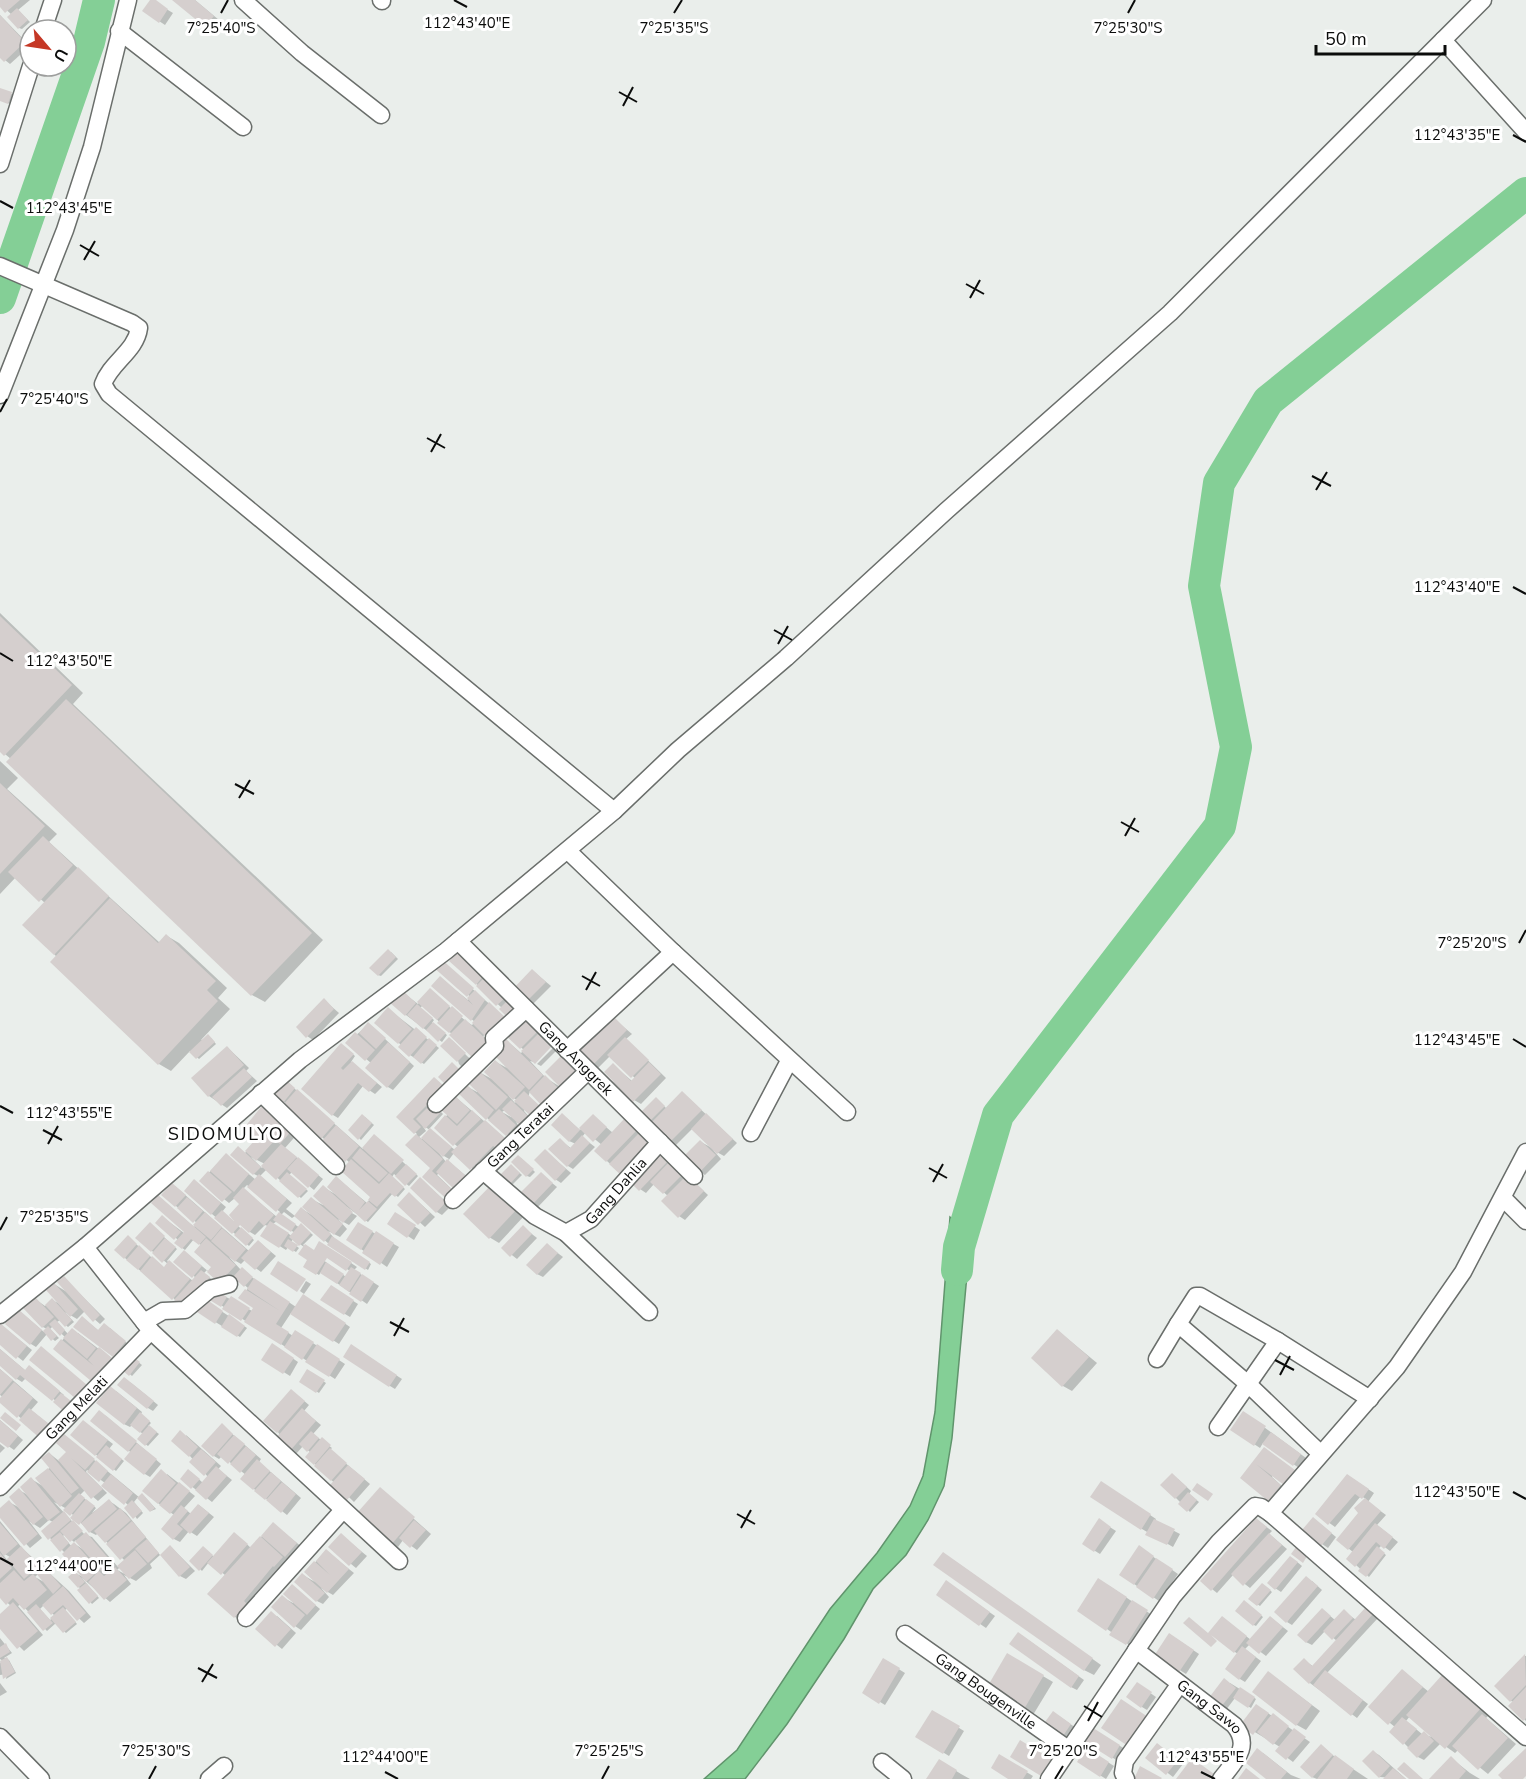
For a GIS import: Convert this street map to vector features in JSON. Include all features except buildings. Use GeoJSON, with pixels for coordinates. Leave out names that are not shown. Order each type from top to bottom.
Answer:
{"type":"FeatureCollection","features":[{"type":"Feature","properties":{"kind":"street"},"geometry":{"type":"LineString","coordinates":[[47,18],[53,0]]}},
{"type":"Feature","properties":{"kind":"street"},"geometry":{"type":"LineString","coordinates":[[243,0],[302,53],[381,115]]}},
{"type":"Feature","properties":{"kind":"street"},"geometry":{"type":"LineString","coordinates":[[0,1316],[85,1247],[300,1060],[458,941],[614,811],[678,750],[786,658],[946,511],[1170,313],[1483,0]]}},
{"type":"Feature","properties":{"kind":"street"},"geometry":{"type":"LineString","coordinates":[[0,395],[36,284],[65,230],[92,147],[124,1]]}},
{"type":"Feature","properties":{"kind":"street"},"geometry":{"type":"LineString","coordinates":[[119,31],[243,127]]}},
{"type":"Feature","properties":{"kind":"street"},"geometry":{"type":"LineString","coordinates":[[1443,40],[1526,132]]}},
{"type":"Feature","properties":{"kind":"street"},"geometry":{"type":"LineString","coordinates":[[0,164],[28,78]]}},
{"type":"Feature","properties":{"kind":"street"},"geometry":{"type":"LineString","coordinates":[[0,266],[139,328],[138,338],[107,374],[104,384],[109,394],[614,811]]}},
{"type":"Feature","properties":{"kind":"street"},"geometry":{"type":"LineString","coordinates":[[568,851],[789,1061],[847,1112]]}},
{"type":"Feature","properties":{"kind":"street","name":"Gang Anggrek"},"geometry":{"type":"LineString","coordinates":[[458,941],[694,1176]]}},
{"type":"Feature","properties":{"kind":"street"},"geometry":{"type":"LineString","coordinates":[[567,1050],[673,952]]}},
{"type":"Feature","properties":{"kind":"street"},"geometry":{"type":"LineString","coordinates":[[436,1104],[495,1046],[494,1038],[526,1009]]}},
{"type":"Feature","properties":{"kind":"street"},"geometry":{"type":"LineString","coordinates":[[751,1133],[789,1061]]}},
{"type":"Feature","properties":{"kind":"street","name":"Gang Teratai"},"geometry":{"type":"LineString","coordinates":[[453,1200],[588,1071]]}},
{"type":"Feature","properties":{"kind":"street"},"geometry":{"type":"LineString","coordinates":[[261,1093],[336,1166]]}},
{"type":"Feature","properties":{"kind":"street","name":"Gang Dahlia"},"geometry":{"type":"LineString","coordinates":[[566,1233],[591,1219],[660,1142]]}},
{"type":"Feature","properties":{"kind":"street"},"geometry":{"type":"LineString","coordinates":[[1270,1513],[1397,1367],[1463,1272],[1526,1152]]}},
{"type":"Feature","properties":{"kind":"street"},"geometry":{"type":"LineString","coordinates":[[483,1171],[536,1216],[566,1233],[650,1311]]}},
{"type":"Feature","properties":{"kind":"street"},"geometry":{"type":"LineString","coordinates":[[1503,1198],[1526,1221]]}},
{"type":"Feature","properties":{"kind":"street"},"geometry":{"type":"LineString","coordinates":[[85,1247],[147,1326],[399,1561]]}},
{"type":"Feature","properties":{"kind":"street"},"geometry":{"type":"LineString","coordinates":[[147,1326],[163,1311],[185,1310],[210,1289],[229,1284]]}},
{"type":"Feature","properties":{"kind":"street"},"geometry":{"type":"LineString","coordinates":[[1157,1359],[1196,1296],[1200,1296],[1278,1341],[1370,1399]]}},
{"type":"Feature","properties":{"kind":"street"},"geometry":{"type":"LineString","coordinates":[[1178,1324],[1248,1384],[1320,1453]]}},
{"type":"Feature","properties":{"kind":"street","name":"Gang Melati"},"geometry":{"type":"LineString","coordinates":[[0,1487],[147,1326]]}},
{"type":"Feature","properties":{"kind":"street"},"geometry":{"type":"LineString","coordinates":[[1218,1427],[1278,1341]]}},
{"type":"Feature","properties":{"kind":"street"},"geometry":{"type":"LineString","coordinates":[[1049,1779],[1173,1596],[1255,1506],[1262,1507],[1270,1513],[1526,1737]]}},
{"type":"Feature","properties":{"kind":"street"},"geometry":{"type":"LineString","coordinates":[[246,1618],[343,1510]]}},
{"type":"Feature","properties":{"kind":"street","name":"Gang Bougenville"},"geometry":{"type":"LineString","coordinates":[[905,1634],[1068,1749]]}},
{"type":"Feature","properties":{"kind":"street","name":"Gang Sawo"},"geometry":{"type":"LineString","coordinates":[[1136,1650],[1242,1733],[1244,1742],[1239,1753],[1221,1779]]}},
{"type":"Feature","properties":{"kind":"street"},"geometry":{"type":"LineString","coordinates":[[1126,1779],[1122,1767],[1125,1761],[1179,1685]]}},
{"type":"Feature","properties":{"kind":"street"},"geometry":{"type":"LineString","coordinates":[[0,1737],[41,1779]]}},
{"type":"Feature","properties":{"kind":"street"},"geometry":{"type":"LineString","coordinates":[[882,1762],[903,1779]]}},
{"type":"Feature","properties":{"kind":"street"},"geometry":{"type":"LineString","coordinates":[[209,1779],[224,1766]]}},
{"type":"Feature","properties":{"kind":"shaded area"},"geometry":{"type":"Polygon","coordinates":[[[950,1217],[968,1231],[968,1264],[952,1438],[944,1486],[928,1520],[906,1555],[873,1589],[844,1639],[787,1724],[745,1779],[704,1779],[737,1750],[830,1609],[877,1553],[910,1506],[923,1476],[935,1412],[950,1217]]]}},
{"type":"Feature","properties":{"kind":"waterway"},"geometry":{"type":"LineString","coordinates":[[0,298],[89,42],[99,0]]}},
{"type":"Feature","properties":{"kind":"waterway"},"geometry":{"type":"LineString","coordinates":[[957,1270],[959,1247],[998,1115],[1220,826],[1236,747],[1204,586],[1219,483],[1268,401],[1526,193]]}},
{"type":"Feature","properties":{"kind":"district","name":"SIDOMULYO"},"geometry":{"type":"Point","coordinates":[226,1134]}}]}
